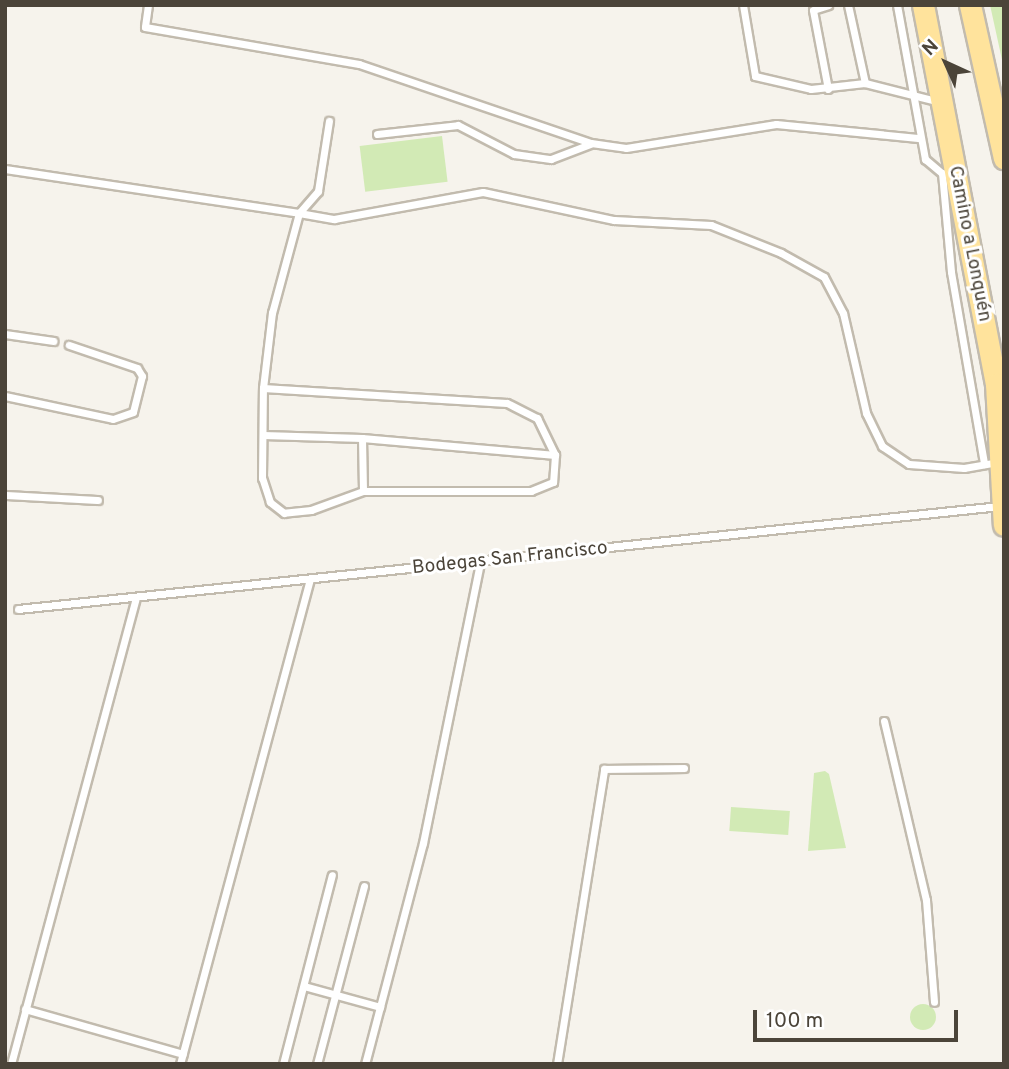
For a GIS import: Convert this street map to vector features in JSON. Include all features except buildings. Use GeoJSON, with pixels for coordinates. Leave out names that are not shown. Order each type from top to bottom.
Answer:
{"type":"FeatureCollection","features":[{"type":"Feature","properties":{"kind":"main road","name":"Camino a Lonquén"},"geometry":{"type":"LineString","coordinates":[[923,5],[942,102],[950,178],[996,384],[993,463],[1003,516]]}},
{"type":"Feature","properties":{"kind":"main road"},"geometry":{"type":"LineString","coordinates":[[970,5],[1004,158]]}},
{"type":"Feature","properties":{"kind":"lane"},"geometry":{"type":"LineString","coordinates":[[148,5],[145,27],[359,64],[591,143],[625,148],[776,124],[920,138]]}},
{"type":"Feature","properties":{"kind":"lane"},"geometry":{"type":"LineString","coordinates":[[743,5],[755,76],[811,89],[865,83],[942,102]]}},
{"type":"Feature","properties":{"kind":"lane"},"geometry":{"type":"LineString","coordinates":[[828,5],[813,10],[828,89]]}},
{"type":"Feature","properties":{"kind":"lane"},"geometry":{"type":"LineString","coordinates":[[848,5],[865,83]]}},
{"type":"Feature","properties":{"kind":"lane"},"geometry":{"type":"LineString","coordinates":[[897,5],[925,159],[950,178]]}},
{"type":"Feature","properties":{"kind":"lane"},"geometry":{"type":"LineString","coordinates":[[263,388],[506,403],[537,418],[555,456],[553,482],[531,491],[363,491],[311,510],[284,513],[270,502],[262,478],[263,388],[272,313],[299,213],[318,191],[329,121]]}},
{"type":"Feature","properties":{"kind":"lane"},"geometry":{"type":"LineString","coordinates":[[377,134],[458,125],[514,154],[551,159],[591,143]]}},
{"type":"Feature","properties":{"kind":"lane"},"geometry":{"type":"LineString","coordinates":[[5,169],[334,219],[483,192],[614,220],[711,225],[824,277],[843,313],[866,413],[882,446],[909,464],[964,468],[993,463]]}},
{"type":"Feature","properties":{"kind":"lane"},"geometry":{"type":"LineString","coordinates":[[5,334],[53,341]]}},
{"type":"Feature","properties":{"kind":"lane"},"geometry":{"type":"LineString","coordinates":[[5,396],[113,419],[133,412],[142,376],[137,369],[69,345]]}},
{"type":"Feature","properties":{"kind":"lane"},"geometry":{"type":"LineString","coordinates":[[263,435],[362,438],[555,456]]}},
{"type":"Feature","properties":{"kind":"lane"},"geometry":{"type":"LineString","coordinates":[[362,438],[363,491]]}},
{"type":"Feature","properties":{"kind":"lane"},"geometry":{"type":"LineString","coordinates":[[5,495],[98,500]]}},
{"type":"Feature","properties":{"kind":"lane","name":"Bodegas San Francisco"},"geometry":{"type":"LineString","coordinates":[[18,609],[480,562],[1003,516]]}},
{"type":"Feature","properties":{"kind":"lane"},"geometry":{"type":"LineString","coordinates":[[365,1064],[423,843],[480,562]]}},
{"type":"Feature","properties":{"kind":"lane"},"geometry":{"type":"LineString","coordinates":[[180,1064],[310,579]]}},
{"type":"Feature","properties":{"kind":"lane"},"geometry":{"type":"LineString","coordinates":[[11,1064],[136,597]]}},
{"type":"Feature","properties":{"kind":"lane"},"geometry":{"type":"LineString","coordinates":[[884,721],[926,900],[934,1002]]}},
{"type":"Feature","properties":{"kind":"lane"},"geometry":{"type":"LineString","coordinates":[[556,1064],[604,769],[684,768]]}},
{"type":"Feature","properties":{"kind":"lane"},"geometry":{"type":"LineString","coordinates":[[283,1064],[332,875]]}},
{"type":"Feature","properties":{"kind":"lane"},"geometry":{"type":"LineString","coordinates":[[317,1064],[364,886]]}},
{"type":"Feature","properties":{"kind":"lane"},"geometry":{"type":"LineString","coordinates":[[304,986],[380,1007]]}},
{"type":"Feature","properties":{"kind":"lane"},"geometry":{"type":"LineString","coordinates":[[25,1009],[183,1054]]}},
{"type":"Feature","properties":{"kind":"green space"},"geometry":{"type":"Polygon","coordinates":[[[990,5],[1004,5],[1004,69],[990,5]]]}},
{"type":"Feature","properties":{"kind":"green space"},"geometry":{"type":"Polygon","coordinates":[[[442,136],[448,182],[365,192],[360,146],[442,136]]]}},
{"type":"Feature","properties":{"kind":"green space"},"geometry":{"type":"Polygon","coordinates":[[[825,771],[829,774],[846,848],[808,851],[814,773],[825,771]]]}},
{"type":"Feature","properties":{"kind":"green space"},"geometry":{"type":"Polygon","coordinates":[[[731,807],[790,811],[788,835],[729,831],[731,807]]]}},
{"type":"Feature","properties":{"kind":"green space"},"geometry":{"type":"Polygon","coordinates":[[[923,1004],[932,1008],[936,1017],[932,1026],[923,1030],[914,1026],[910,1017],[914,1008],[923,1004]]]}}]}
